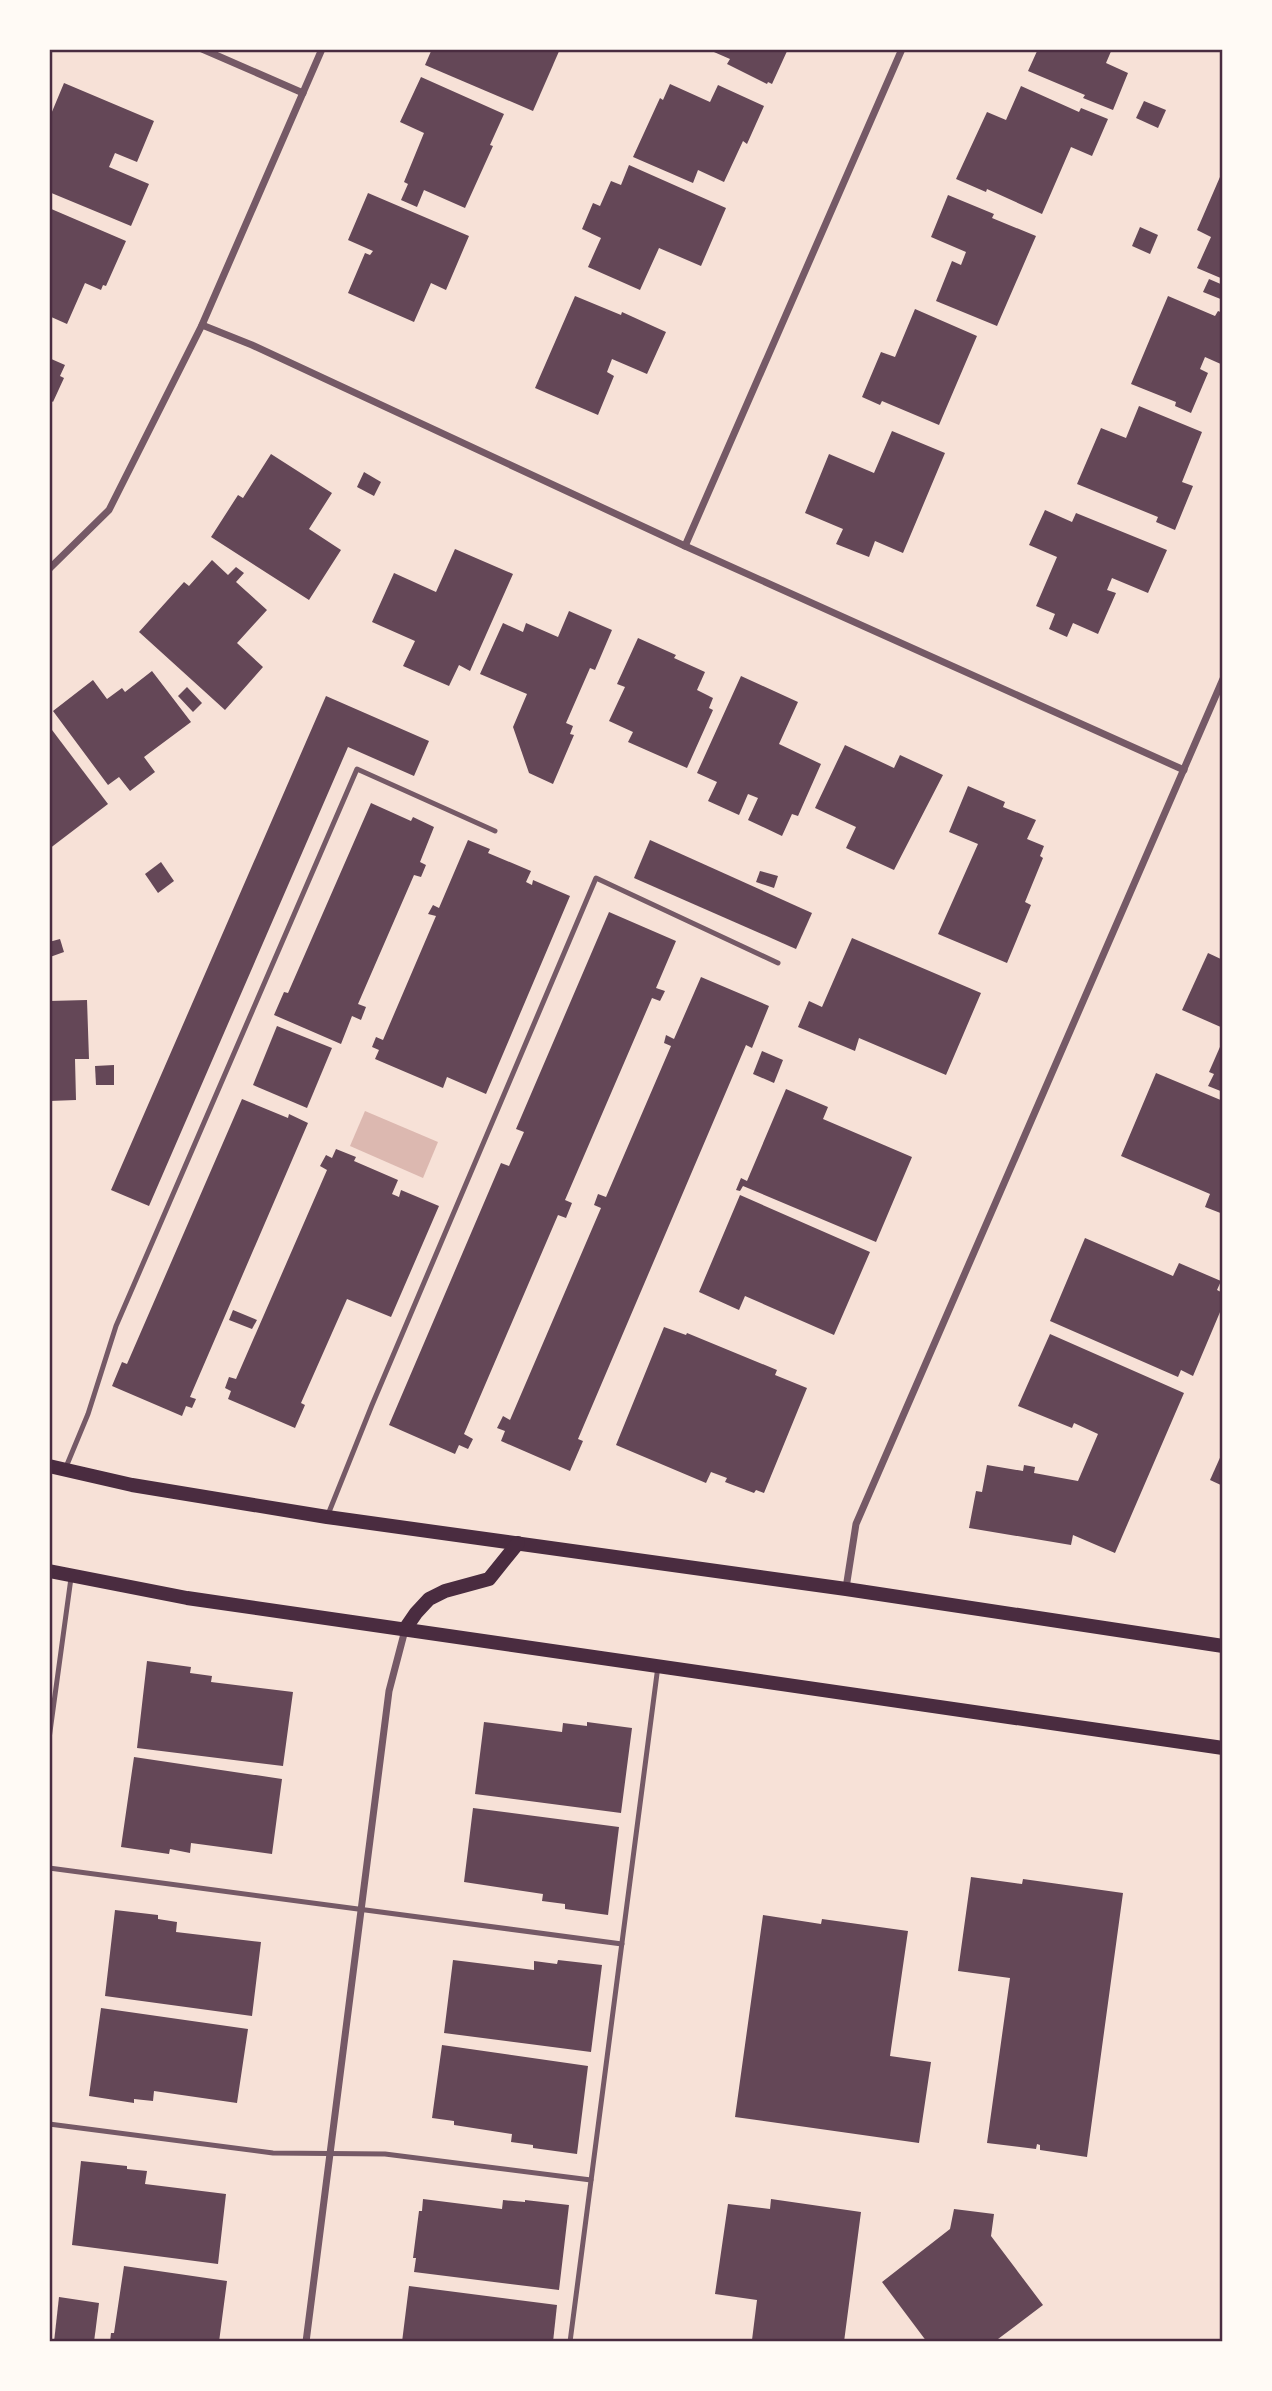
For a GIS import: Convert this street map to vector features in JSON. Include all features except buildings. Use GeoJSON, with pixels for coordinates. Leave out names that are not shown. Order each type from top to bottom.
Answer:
{"type":"FeatureCollection","features":[{"type":"Feature","properties":{"kind":"main road"},"geometry":{"type":"LineString","coordinates":[[49,1466],[132,1485],[327,1517],[846,1589],[1223,1646]]}},
{"type":"Feature","properties":{"kind":"main road"},"geometry":{"type":"LineString","coordinates":[[405,1629],[429,1599],[445,1591],[489,1579],[518,1543]]}},
{"type":"Feature","properties":{"kind":"main road"},"geometry":{"type":"LineString","coordinates":[[49,1571],[187,1598],[1223,1748]]}},
{"type":"Feature","properties":{"kind":"street"},"geometry":{"type":"LineString","coordinates":[[202,49],[303,93]]}},
{"type":"Feature","properties":{"kind":"street"},"geometry":{"type":"LineString","coordinates":[[49,569],[109,510],[202,325],[322,49]]}},
{"type":"Feature","properties":{"kind":"street"},"geometry":{"type":"LineString","coordinates":[[685,546],[902,49]]}},
{"type":"Feature","properties":{"kind":"street"},"geometry":{"type":"LineString","coordinates":[[202,325],[252,345],[685,546],[1184,770]]}},
{"type":"Feature","properties":{"kind":"street"},"geometry":{"type":"LineString","coordinates":[[846,1589],[856,1524],[1223,679]]}},
{"type":"Feature","properties":{"kind":"street"},"geometry":{"type":"LineString","coordinates":[[306,2342],[389,1691],[405,1629]]}},
{"type":"Feature","properties":{"kind":"lane"},"geometry":{"type":"LineString","coordinates":[[65,1470],[88,1414],[116,1326],[357,769],[495,831]]}},
{"type":"Feature","properties":{"kind":"lane"},"geometry":{"type":"LineString","coordinates":[[327,1517],[596,878],[778,962]]}},
{"type":"Feature","properties":{"kind":"lane"},"geometry":{"type":"LineString","coordinates":[[49,1739],[71,1575]]}},
{"type":"Feature","properties":{"kind":"lane"},"geometry":{"type":"LineString","coordinates":[[570,2342],[658,1666]]}},
{"type":"Feature","properties":{"kind":"lane"},"geometry":{"type":"LineString","coordinates":[[49,1868],[622,1944]]}},
{"type":"Feature","properties":{"kind":"lane"},"geometry":{"type":"LineString","coordinates":[[49,2123],[273,2153],[385,2154],[591,2180]]}},
{"type":"Feature","properties":{"kind":"shaded area"},"geometry":{"type":"Polygon","coordinates":[[[365,1111],[438,1142],[423,1178],[350,1146],[365,1111]]]}}]}
